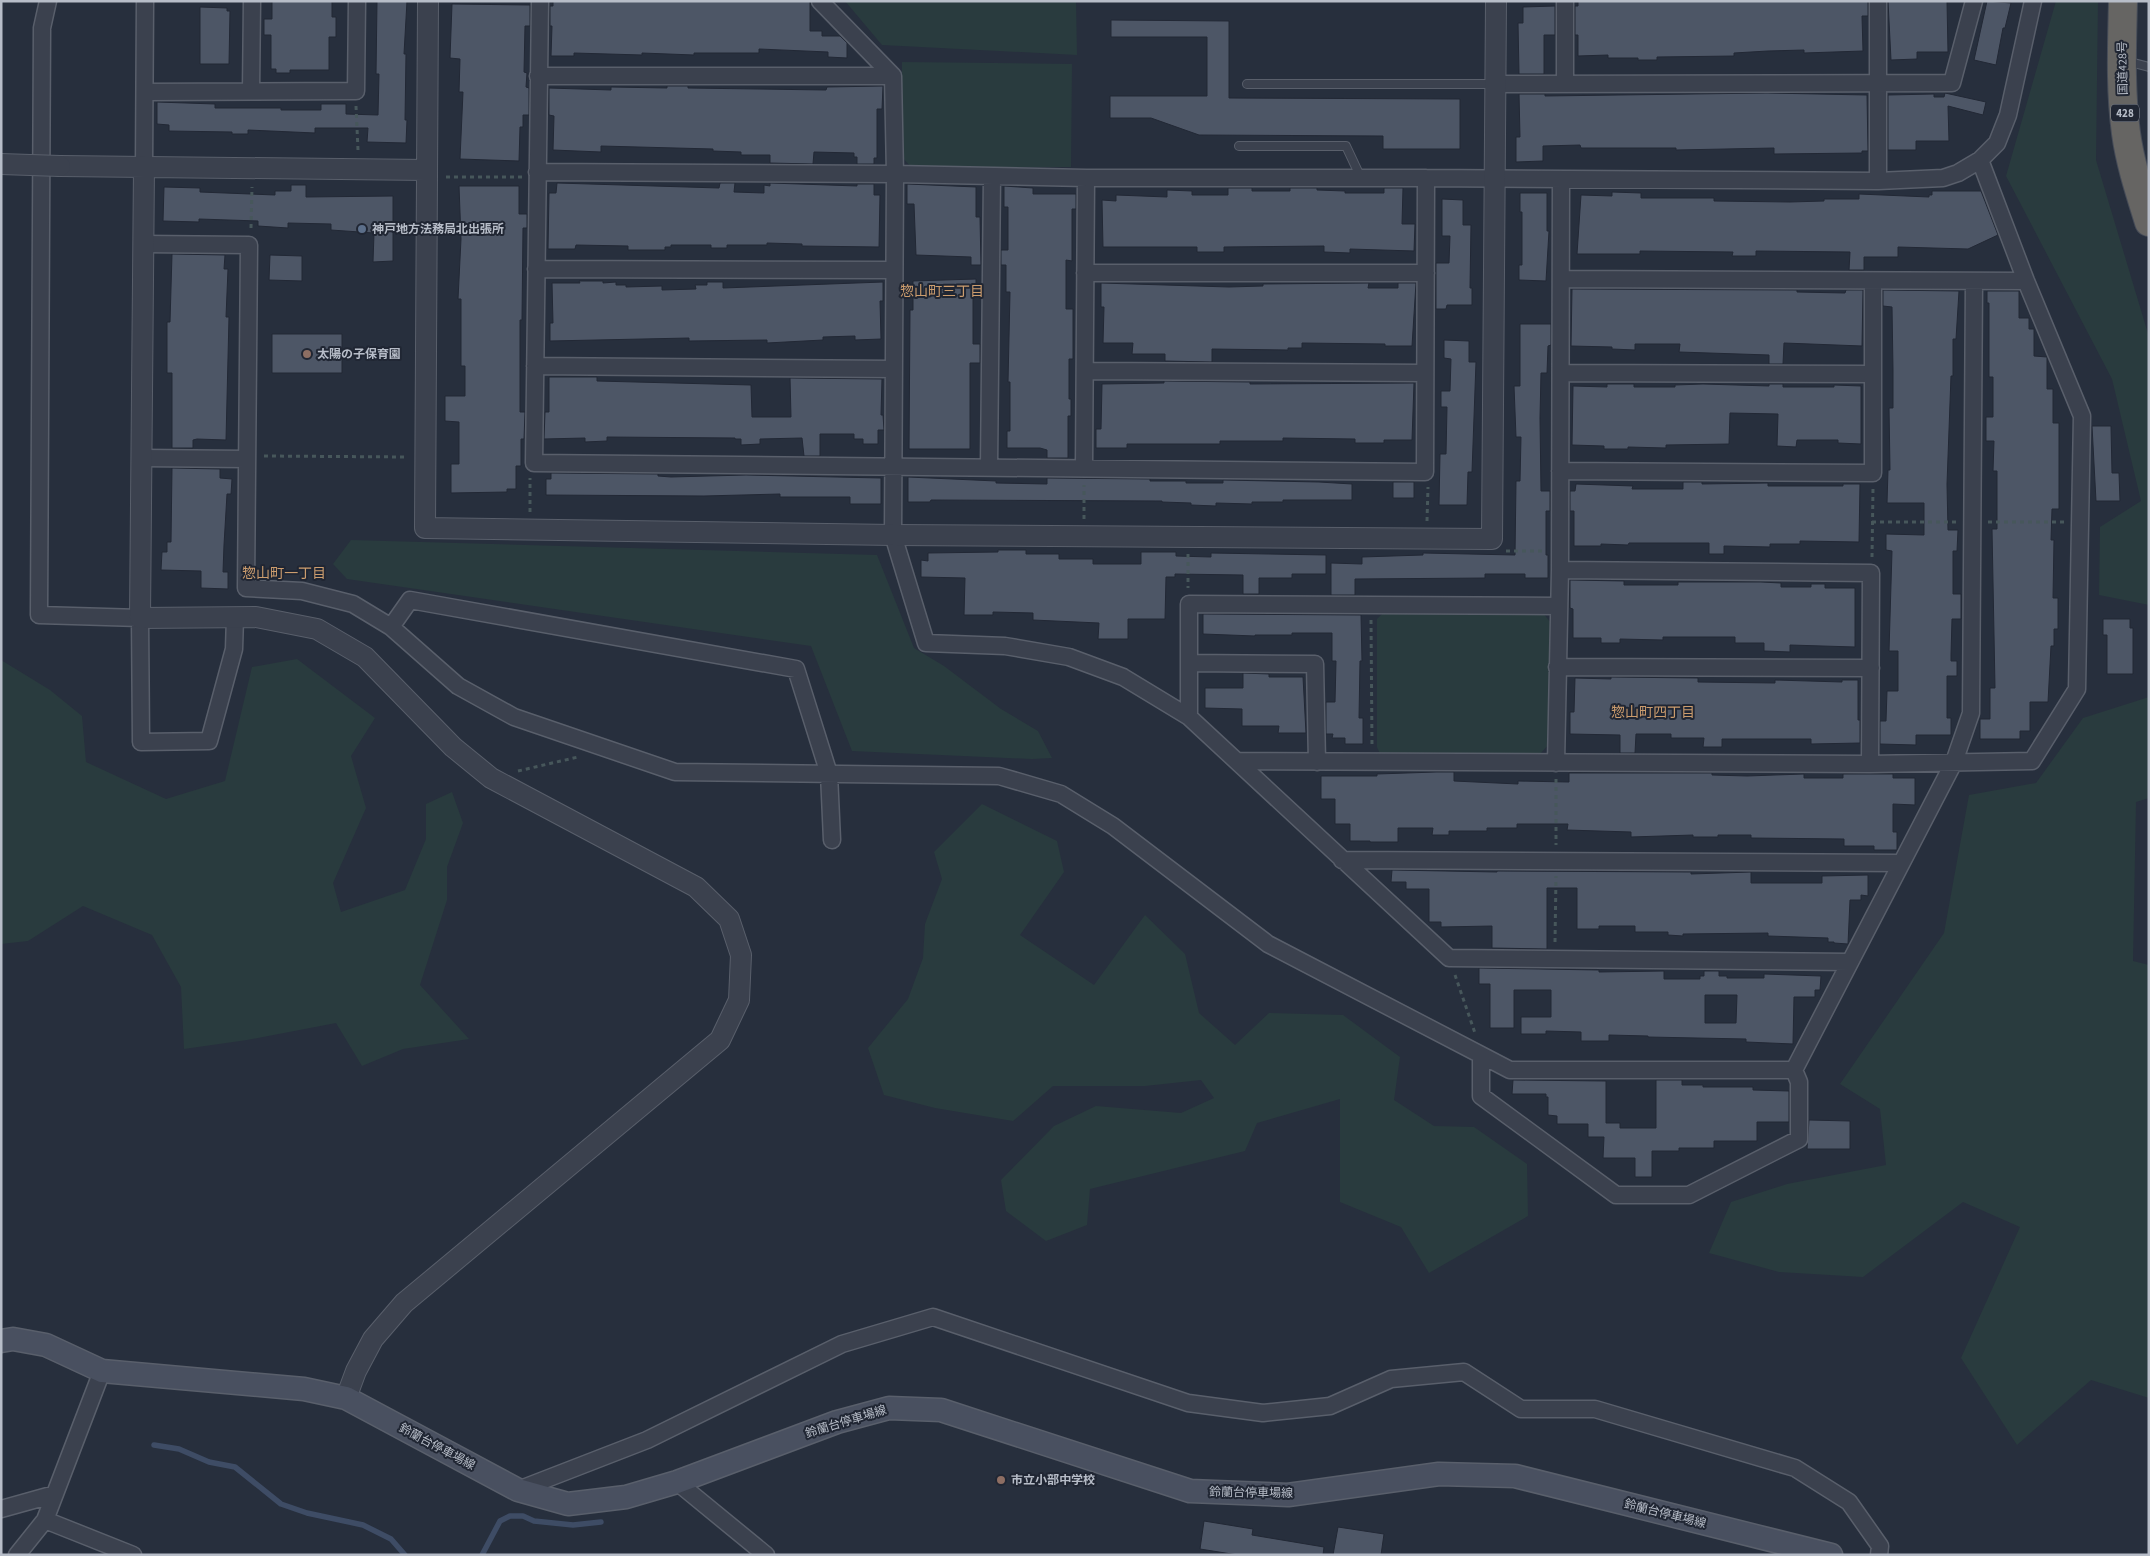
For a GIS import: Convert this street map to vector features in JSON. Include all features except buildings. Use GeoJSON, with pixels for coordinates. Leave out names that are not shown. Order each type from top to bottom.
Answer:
{"type":"FeatureCollection","features":[{"type":"Feature","properties":{"kind":"highway","name":"国道428号"},"geometry":{"type":"LineString","coordinates":[[2123,1],[2122,60],[2126,132],[2134,175],[2149,222]]}},
{"type":"Feature","properties":{"kind":"main road","name":"鈴蘭台停車場線"},"geometry":{"type":"LineString","coordinates":[[1,1341],[13,1339],[46,1345],[102,1371],[304,1389],[346,1398],[518,1490],[568,1504],[626,1497],[677,1482],[837,1422],[889,1408],[940,1410],[1190,1491],[1288,1495],[1439,1474],[1514,1476],[1831,1555]]}},
{"type":"Feature","properties":{"kind":"street"},"geometry":{"type":"LineString","coordinates":[[48,1],[42,28],[39,615],[140,618],[256,617],[317,629],[365,657],[453,748],[491,778],[696,887],[729,919],[741,955],[739,1000],[720,1040],[404,1303],[373,1339],[356,1371],[346,1398]]}},
{"type":"Feature","properties":{"kind":"street"},"geometry":{"type":"LineString","coordinates":[[146,1],[140,618],[141,742],[209,741],[234,649],[235,617]]}},
{"type":"Feature","properties":{"kind":"street"},"geometry":{"type":"LineString","coordinates":[[251,92],[252,1]]}},
{"type":"Feature","properties":{"kind":"street"},"geometry":{"type":"LineString","coordinates":[[145,92],[356,91],[357,1]]}},
{"type":"Feature","properties":{"kind":"street"},"geometry":{"type":"LineString","coordinates":[[428,1],[425,528],[893,535],[1492,538],[1496,1]]}},
{"type":"Feature","properties":{"kind":"street"},"geometry":{"type":"LineString","coordinates":[[540,1],[536,172],[534,463],[1084,467],[1425,472],[1426,178]]}},
{"type":"Feature","properties":{"kind":"street"},"geometry":{"type":"LineString","coordinates":[[820,1],[893,76],[895,174],[893,535],[926,642],[1005,646],[1069,657],[1123,677],[1189,717],[1449,958],[1850,962]]}},
{"type":"Feature","properties":{"kind":"street"},"geometry":{"type":"LineString","coordinates":[[1565,1],[1566,83]]}},
{"type":"Feature","properties":{"kind":"street"},"geometry":{"type":"LineString","coordinates":[[1878,1],[1878,182]]}},
{"type":"Feature","properties":{"kind":"street"},"geometry":{"type":"LineString","coordinates":[[1496,84],[1952,83],[1974,1]]}},
{"type":"Feature","properties":{"kind":"street"},"geometry":{"type":"LineString","coordinates":[[536,172],[895,174],[1086,178],[1426,178],[1878,182],[1943,178],[1958,173],[1980,160],[1997,144],[2008,115],[2033,1]]}},
{"type":"Feature","properties":{"kind":"street"},"geometry":{"type":"LineString","coordinates":[[538,76],[893,76]]}},
{"type":"Feature","properties":{"kind":"street"},"geometry":{"type":"LineString","coordinates":[[1236,761],[1870,764],[2032,761],[2077,689],[2082,416],[2026,281],[1980,160]]}},
{"type":"Feature","properties":{"kind":"street"},"geometry":{"type":"LineString","coordinates":[[1,164],[427,170]]}},
{"type":"Feature","properties":{"kind":"street"},"geometry":{"type":"LineString","coordinates":[[989,467],[992,176]]}},
{"type":"Feature","properties":{"kind":"street"},"geometry":{"type":"LineString","coordinates":[[1084,467],[1086,178]]}},
{"type":"Feature","properties":{"kind":"street"},"geometry":{"type":"LineString","coordinates":[[1556,763],[1560,570],[1561,179]]}},
{"type":"Feature","properties":{"kind":"street"},"geometry":{"type":"LineString","coordinates":[[143,244],[249,245],[246,588],[302,591],[353,604],[391,627],[458,686],[514,717],[675,772],[999,776],[1061,794],[1113,826],[1268,944],[1510,1070],[1794,1070]]}},
{"type":"Feature","properties":{"kind":"street"},"geometry":{"type":"LineString","coordinates":[[536,269],[894,270]]}},
{"type":"Feature","properties":{"kind":"street"},"geometry":{"type":"LineString","coordinates":[[1085,273],[1426,273]]}},
{"type":"Feature","properties":{"kind":"street"},"geometry":{"type":"LineString","coordinates":[[1562,279],[2026,281]]}},
{"type":"Feature","properties":{"kind":"street"},"geometry":{"type":"LineString","coordinates":[[1560,471],[1873,473],[1872,281]]}},
{"type":"Feature","properties":{"kind":"street"},"geometry":{"type":"LineString","coordinates":[[1794,1070],[1954,762],[1971,713],[1974,281]]}},
{"type":"Feature","properties":{"kind":"street"},"geometry":{"type":"LineString","coordinates":[[535,366],[894,369]]}},
{"type":"Feature","properties":{"kind":"street"},"geometry":{"type":"LineString","coordinates":[[1085,371],[1425,373]]}},
{"type":"Feature","properties":{"kind":"street"},"geometry":{"type":"LineString","coordinates":[[1561,373],[1873,374]]}},
{"type":"Feature","properties":{"kind":"street"},"geometry":{"type":"LineString","coordinates":[[142,458],[246,459]]}},
{"type":"Feature","properties":{"kind":"street"},"geometry":{"type":"LineString","coordinates":[[1560,570],[1871,573],[1870,764]]}},
{"type":"Feature","properties":{"kind":"street"},"geometry":{"type":"LineString","coordinates":[[391,627],[410,600],[796,669],[829,774],[832,840]]}},
{"type":"Feature","properties":{"kind":"street"},"geometry":{"type":"LineString","coordinates":[[1189,717],[1189,604],[1558,606]]}},
{"type":"Feature","properties":{"kind":"street"},"geometry":{"type":"LineString","coordinates":[[1189,663],[1315,664],[1317,762]]}},
{"type":"Feature","properties":{"kind":"street"},"geometry":{"type":"LineString","coordinates":[[1557,667],[1870,668]]}},
{"type":"Feature","properties":{"kind":"street"},"geometry":{"type":"LineString","coordinates":[[1342,860],[1900,863]]}},
{"type":"Feature","properties":{"kind":"street"},"geometry":{"type":"LineString","coordinates":[[1481,1056],[1481,1096],[1616,1195],[1688,1196],[1799,1139],[1799,1082],[1794,1070]]}},
{"type":"Feature","properties":{"kind":"street"},"geometry":{"type":"LineString","coordinates":[[518,1490],[646,1440],[842,1344],[933,1317],[1188,1404],[1263,1413],[1330,1406],[1392,1379],[1464,1372],[1521,1409],[1595,1409],[1795,1468],[1849,1502],[1880,1546],[1879,1555]]}},
{"type":"Feature","properties":{"kind":"street"},"geometry":{"type":"LineString","coordinates":[[17,1555],[46,1520],[102,1371]]}},
{"type":"Feature","properties":{"kind":"street"},"geometry":{"type":"LineString","coordinates":[[677,1482],[766,1555]]}},
{"type":"Feature","properties":{"kind":"street"},"geometry":{"type":"LineString","coordinates":[[1,1509],[56,1494]]}},
{"type":"Feature","properties":{"kind":"street"},"geometry":{"type":"LineString","coordinates":[[46,1520],[133,1555]]}},
{"type":"Feature","properties":{"kind":"lane"},"geometry":{"type":"LineString","coordinates":[[2122,60],[2149,66]]}},
{"type":"Feature","properties":{"kind":"lane"},"geometry":{"type":"LineString","coordinates":[[1247,84],[1496,84]]}},
{"type":"Feature","properties":{"kind":"lane"},"geometry":{"type":"LineString","coordinates":[[1239,146],[1346,146],[1361,178]]}},
{"type":"Feature","properties":{"kind":"path"},"geometry":{"type":"LineString","coordinates":[[356,91],[358,155]]}},
{"type":"Feature","properties":{"kind":"path"},"geometry":{"type":"LineString","coordinates":[[427,170],[445,177],[522,177],[536,172]]}},
{"type":"Feature","properties":{"kind":"path"},"geometry":{"type":"LineString","coordinates":[[249,245],[251,237],[252,184]]}},
{"type":"Feature","properties":{"kind":"path"},"geometry":{"type":"LineString","coordinates":[[246,459],[256,456],[408,457]]}},
{"type":"Feature","properties":{"kind":"path"},"geometry":{"type":"LineString","coordinates":[[530,515],[530,475],[534,463]]}},
{"type":"Feature","properties":{"kind":"path"},"geometry":{"type":"LineString","coordinates":[[1084,467],[1084,522]]}},
{"type":"Feature","properties":{"kind":"path"},"geometry":{"type":"LineString","coordinates":[[1425,472],[1428,478],[1427,522]]}},
{"type":"Feature","properties":{"kind":"path"},"geometry":{"type":"LineString","coordinates":[[1871,573],[1873,473]]}},
{"type":"Feature","properties":{"kind":"path"},"geometry":{"type":"LineString","coordinates":[[1188,537],[1189,604]]}},
{"type":"Feature","properties":{"kind":"path"},"geometry":{"type":"LineString","coordinates":[[1506,551],[1560,551]]}},
{"type":"Feature","properties":{"kind":"path"},"geometry":{"type":"LineString","coordinates":[[1371,605],[1372,762]]}},
{"type":"Feature","properties":{"kind":"path"},"geometry":{"type":"LineString","coordinates":[[491,778],[608,750]]}},
{"type":"Feature","properties":{"kind":"path"},"geometry":{"type":"LineString","coordinates":[[1449,958],[1481,1056]]}},
{"type":"Feature","properties":{"kind":"shaded area"},"geometry":{"type":"Polygon","coordinates":[[[845,1],[1076,1],[1077,55],[882,45],[845,1]]]}},
{"type":"Feature","properties":{"kind":"shaded area"},"geometry":{"type":"Polygon","coordinates":[[[2056,1],[2098,1],[2096,160],[2149,337],[2149,605],[2099,595],[2100,527],[2141,501],[2112,379],[2006,176],[2056,1]]]}},
{"type":"Feature","properties":{"kind":"shaded area"},"geometry":{"type":"Polygon","coordinates":[[[902,62],[1072,64],[1071,167],[912,168],[902,157],[902,62]]]}},
{"type":"Feature","properties":{"kind":"shaded area"},"geometry":{"type":"Polygon","coordinates":[[[351,540],[877,555],[914,648],[944,666],[1001,709],[1038,731],[1052,758],[1032,759],[852,751],[811,646],[347,579],[333,564],[351,540]]]}},
{"type":"Feature","properties":{"kind":"shaded area"},"geometry":{"type":"Polygon","coordinates":[[[1385,611],[1543,613],[1551,623],[1550,743],[1540,754],[1380,754],[1377,747],[1377,619],[1385,611]]]}},
{"type":"Feature","properties":{"kind":"shaded area"},"geometry":{"type":"Polygon","coordinates":[[[297,659],[375,718],[351,756],[366,808],[333,883],[341,912],[405,890],[426,839],[426,804],[452,792],[463,823],[447,867],[447,900],[420,985],[469,1039],[403,1049],[362,1066],[336,1023],[247,1040],[184,1049],[181,987],[152,935],[83,906],[28,941],[1,944],[1,660],[50,690],[82,716],[86,762],[166,799],[225,781],[252,667],[297,659]]]}},
{"type":"Feature","properties":{"kind":"shaded area"},"geometry":{"type":"Polygon","coordinates":[[[2149,697],[2149,798],[2136,802],[2133,961],[2149,965],[2149,1398],[2091,1380],[2017,1445],[1961,1358],[2020,1227],[1963,1202],[1863,1277],[1779,1272],[1709,1253],[1731,1202],[1787,1184],[1886,1165],[1880,1109],[1840,1084],[1944,933],[1969,795],[2036,783],[2083,718],[2149,697]]]}},
{"type":"Feature","properties":{"kind":"shaded area"},"geometry":{"type":"Polygon","coordinates":[[[982,804],[1057,841],[1064,872],[1020,935],[1094,985],[1145,915],[1185,954],[1199,1013],[1235,1045],[1269,1013],[1343,1015],[1400,1057],[1394,1100],[1434,1126],[1474,1127],[1527,1164],[1528,1216],[1429,1273],[1401,1227],[1340,1202],[1340,1099],[1257,1123],[1245,1151],[1090,1189],[1087,1225],[1046,1241],[1006,1211],[1001,1180],[1054,1126],[1096,1106],[1181,1113],[1214,1098],[1201,1080],[1145,1086],[1053,1086],[1013,1121],[935,1108],[884,1095],[868,1048],[908,999],[923,958],[925,924],[942,879],[934,852],[982,804]]]}},
{"type":"Feature","properties":{"kind":"waterway"},"geometry":{"type":"LineString","coordinates":[[154,1445],[179,1449],[209,1462],[235,1467],[281,1504],[307,1513],[363,1525],[391,1539],[405,1555]]}},
{"type":"Feature","properties":{"kind":"waterway"},"geometry":{"type":"LineString","coordinates":[[482,1555],[500,1521],[510,1516],[523,1516],[534,1521],[573,1525],[601,1522]]}},
{"type":"Feature","properties":{"kind":"place","name":"神戸地方法務局北出張所"},"geometry":{"type":"Point","coordinates":[362,229]}},
{"type":"Feature","properties":{"kind":"place","name":"太陽の子保育園"},"geometry":{"type":"Point","coordinates":[307,354]}},
{"type":"Feature","properties":{"kind":"place","name":"市立小部中学校"},"geometry":{"type":"Point","coordinates":[1001,1480]}},
{"type":"Feature","properties":{"kind":"district","name":"惣山町三丁目"},"geometry":{"type":"Point","coordinates":[942,292]}},
{"type":"Feature","properties":{"kind":"district","name":"惣山町一丁目"},"geometry":{"type":"Point","coordinates":[284,574]}},
{"type":"Feature","properties":{"kind":"district","name":"惣山町四丁目"},"geometry":{"type":"Point","coordinates":[1653,713]}}]}
